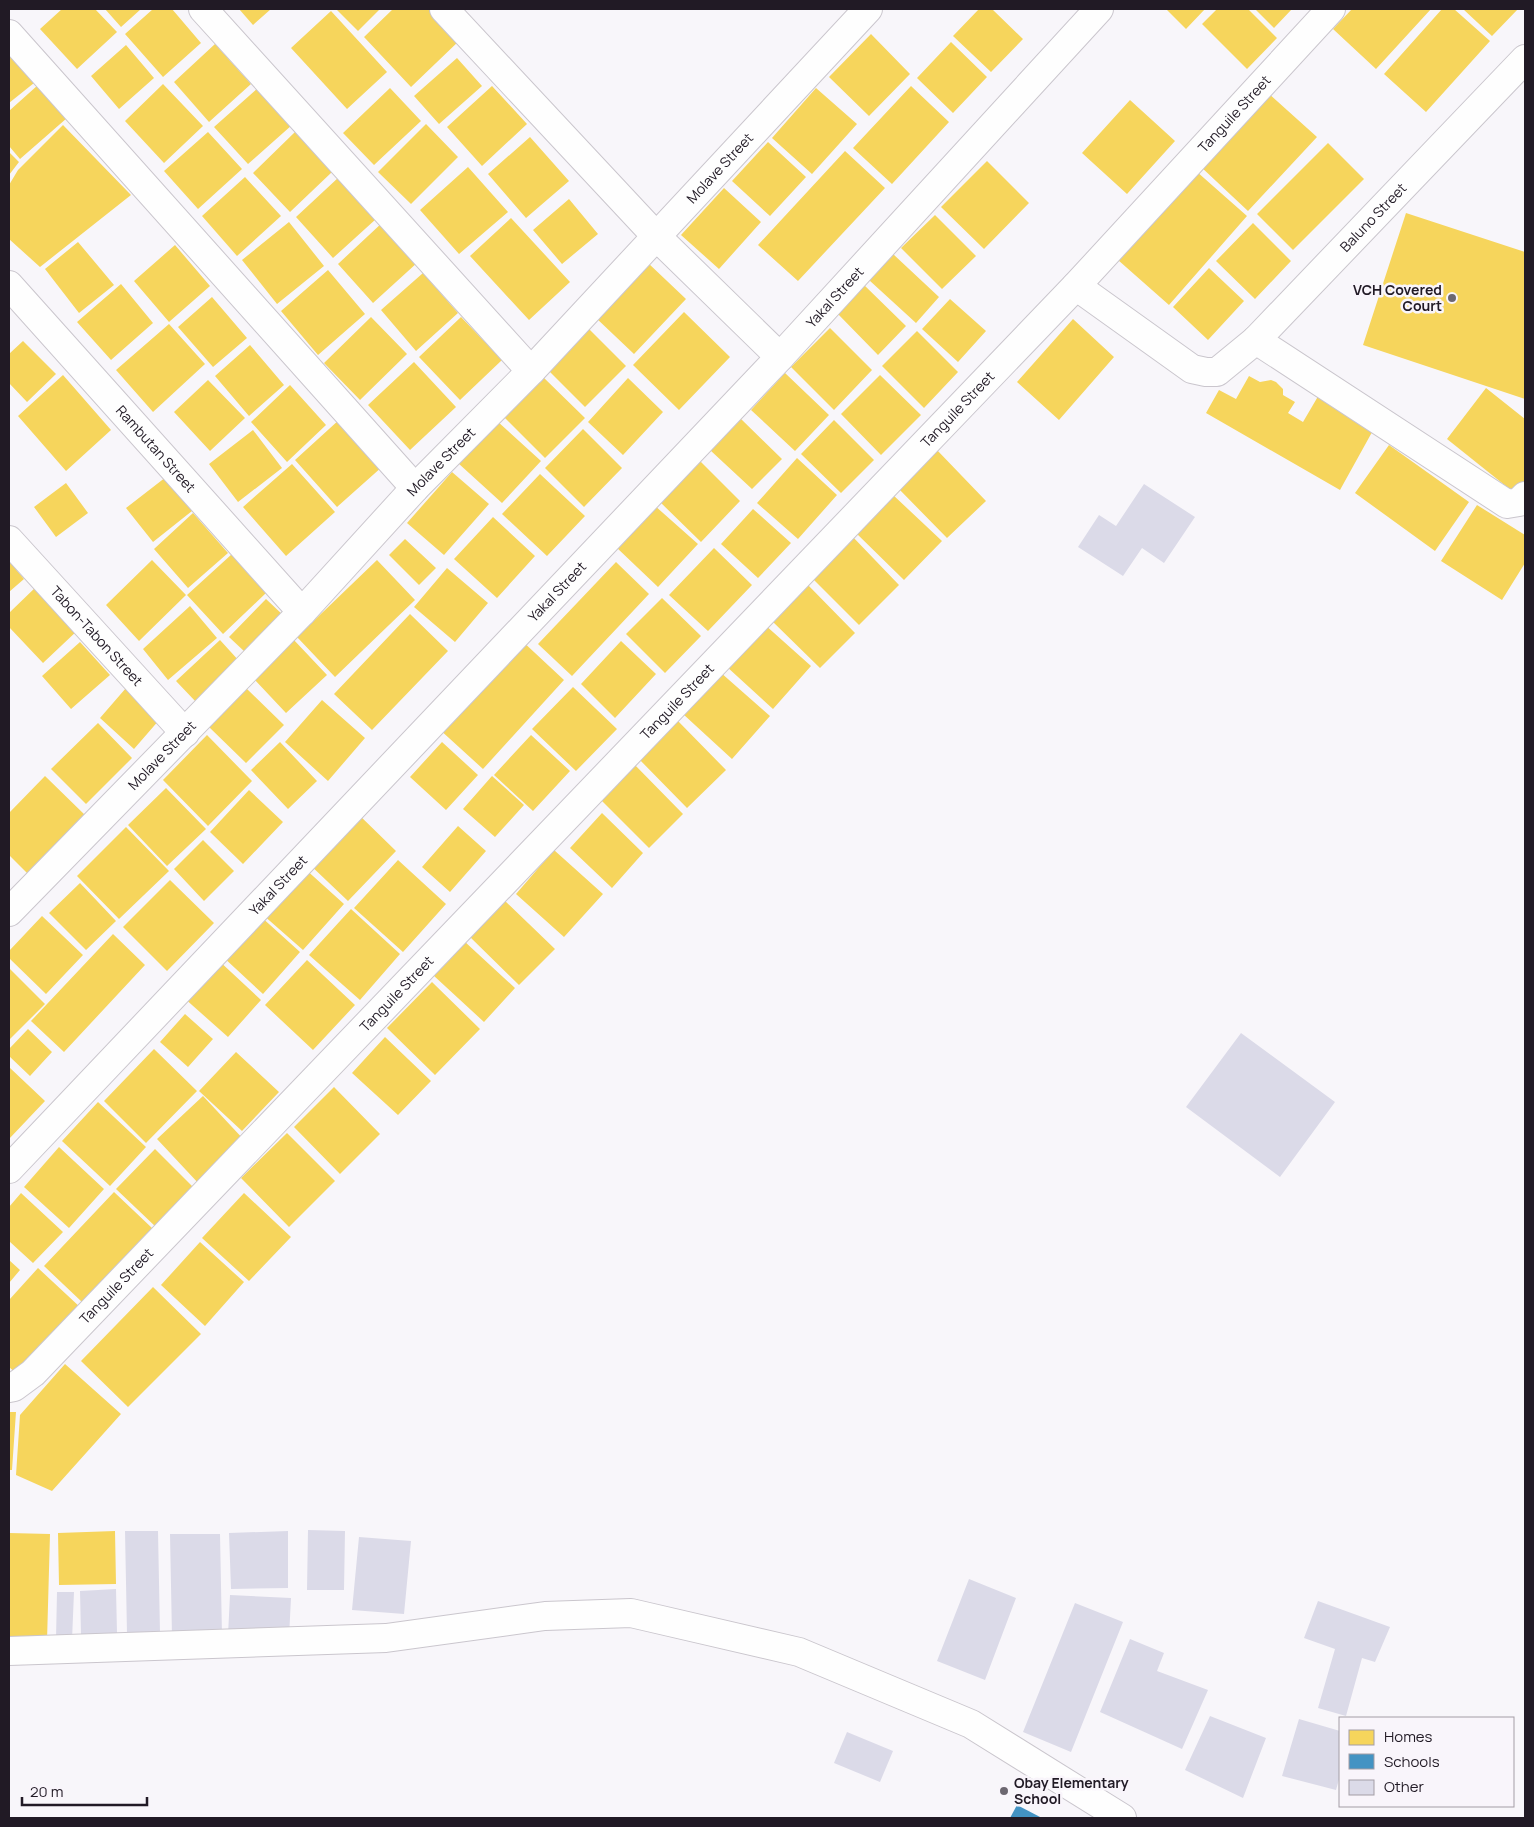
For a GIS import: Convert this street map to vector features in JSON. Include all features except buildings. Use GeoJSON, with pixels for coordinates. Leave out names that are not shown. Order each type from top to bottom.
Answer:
{"type":"FeatureCollection","features":[{"type":"Feature","properties":{"kind":"street"},"geometry":{"type":"LineString","coordinates":[[203,9],[531,371]]}},
{"type":"Feature","properties":{"kind":"street"},"geometry":{"type":"LineString","coordinates":[[444,9],[657,238],[780,357]]}},
{"type":"Feature","properties":{"kind":"street","name":"Molave Street"},"geometry":{"type":"LineString","coordinates":[[9,912],[302,612],[416,488],[531,371],[657,238],[868,9]]}},
{"type":"Feature","properties":{"kind":"street","name":"Yakal Street"},"geometry":{"type":"LineString","coordinates":[[9,1169],[780,357],[1100,9]]}},
{"type":"Feature","properties":{"kind":"street","name":"Tanguile Street"},"geometry":{"type":"LineString","coordinates":[[12,1387],[40,1365],[1076,286],[1331,9]]}},
{"type":"Feature","properties":{"kind":"street"},"geometry":{"type":"LineString","coordinates":[[9,34],[416,488]]}},
{"type":"Feature","properties":{"kind":"street","name":"Baluno Street"},"geometry":{"type":"LineString","coordinates":[[1076,286],[1192,368],[1206,372],[1217,372],[1256,340],[1525,59]]}},
{"type":"Feature","properties":{"kind":"street","name":"Rambutan Street"},"geometry":{"type":"LineString","coordinates":[[9,285],[302,612]]}},
{"type":"Feature","properties":{"kind":"street"},"geometry":{"type":"LineString","coordinates":[[1256,340],[1507,504],[1519,502],[1525,496]]}},
{"type":"Feature","properties":{"kind":"street","name":"Tabon-Tabon Street"},"geometry":{"type":"LineString","coordinates":[[9,540],[185,733]]}},
{"type":"Feature","properties":{"kind":"street"},"geometry":{"type":"LineString","coordinates":[[9,1651],[386,1638],[545,1616],[632,1613],[799,1652],[835,1667],[971,1724],[1122,1818]]}},
{"type":"Feature","properties":{"kind":"place","name":"VCH Covered Court"},"geometry":{"type":"Point","coordinates":[1452,298]}},
{"type":"Feature","properties":{"kind":"place","name":"Obay Elementary School"},"geometry":{"type":"Point","coordinates":[1004,1791]}}]}
